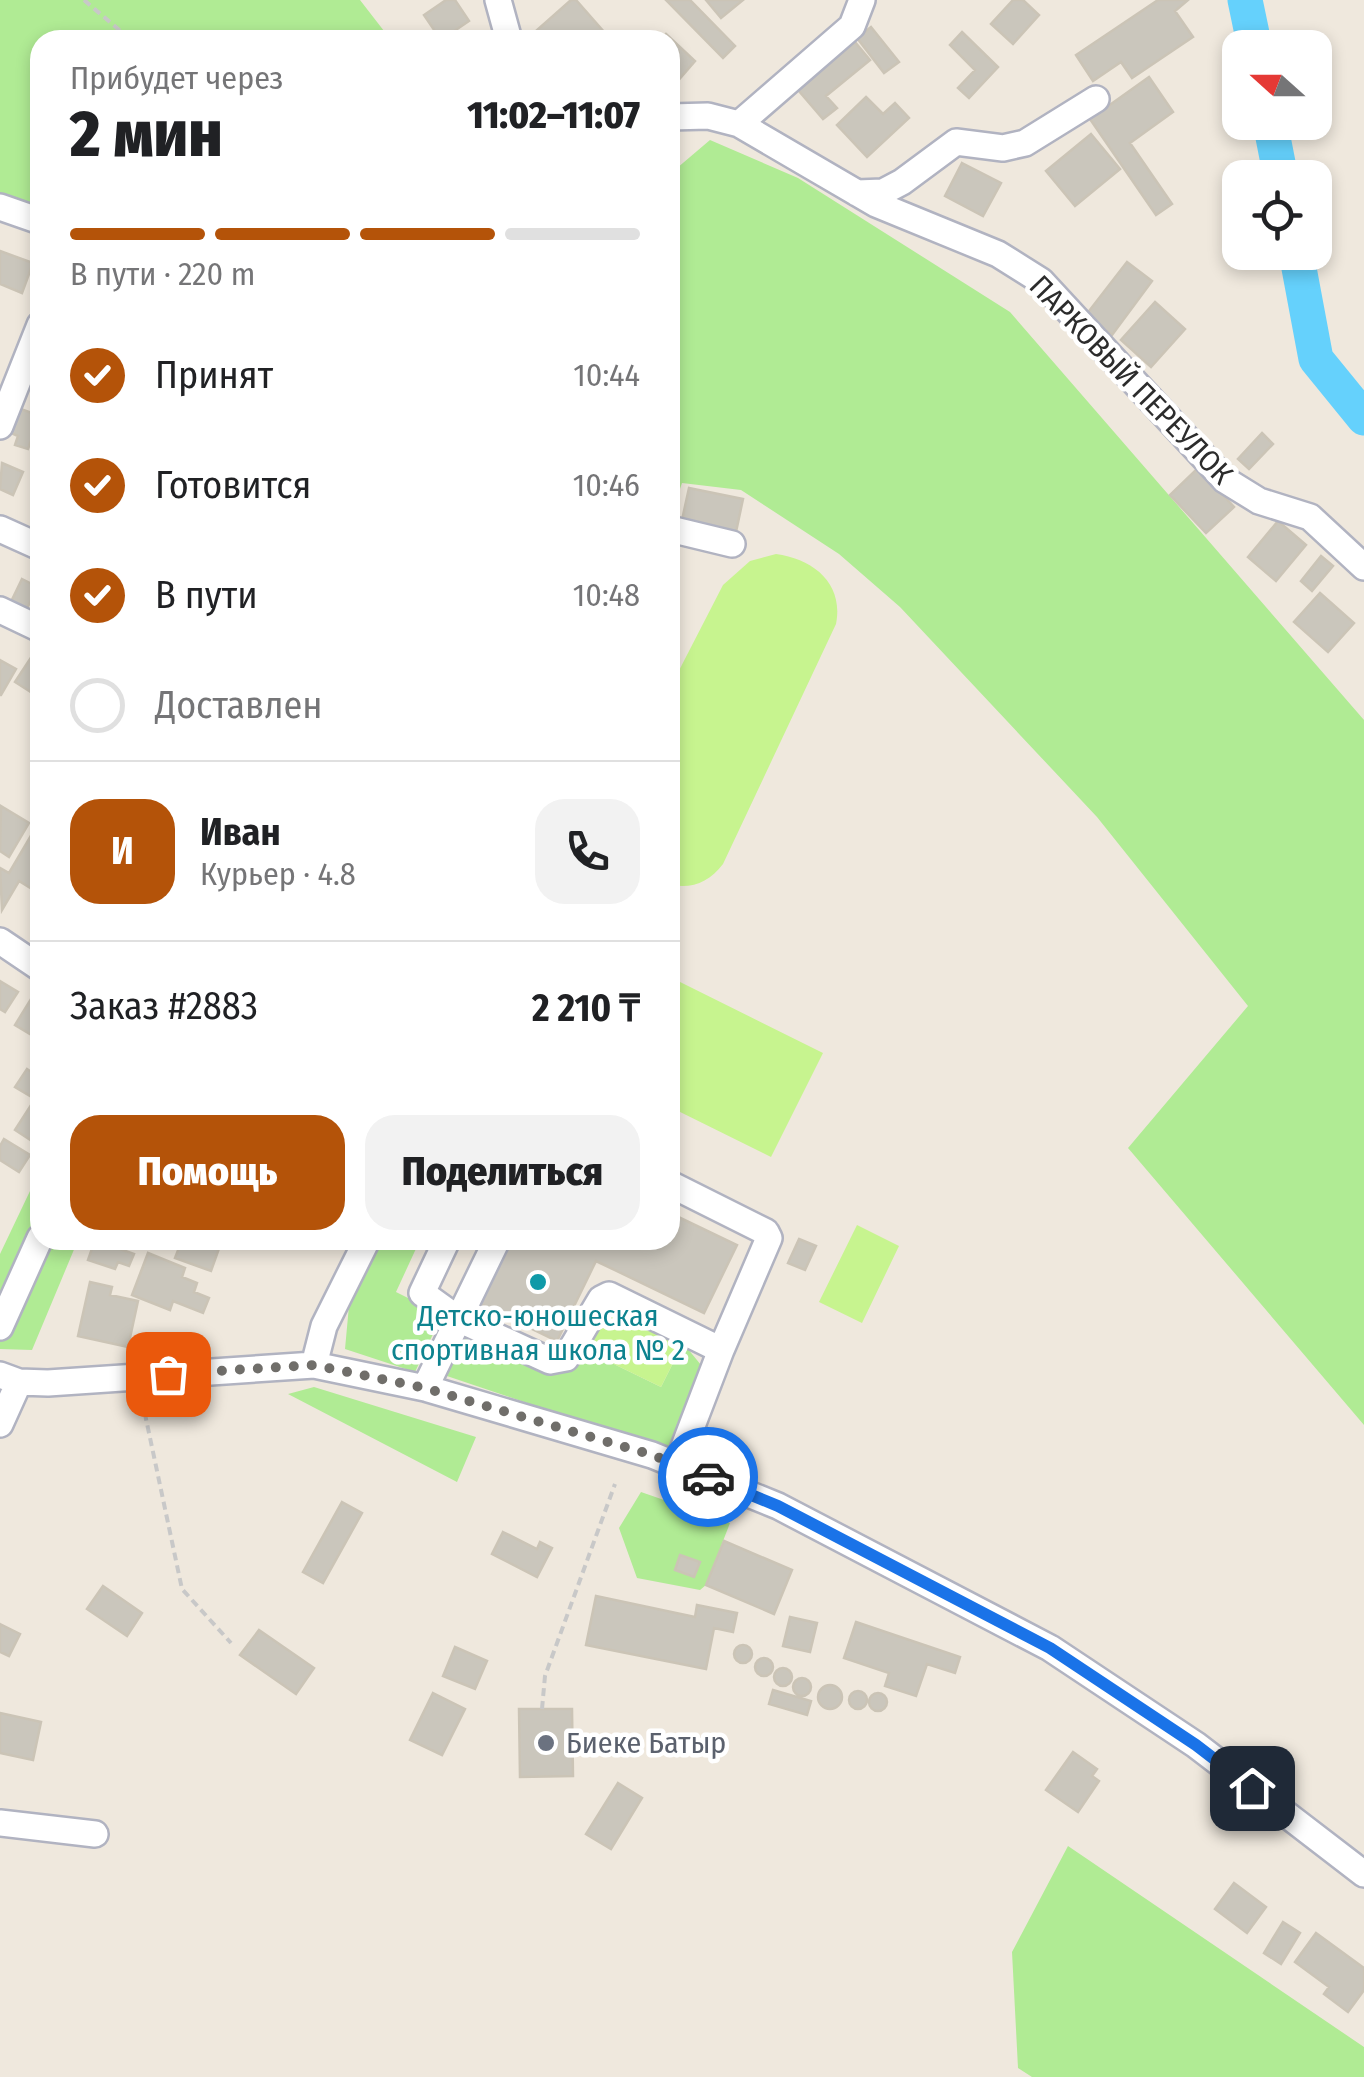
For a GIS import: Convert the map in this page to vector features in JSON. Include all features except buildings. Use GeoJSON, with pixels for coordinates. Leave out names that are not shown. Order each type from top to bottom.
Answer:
{"type":"FeatureCollection","features":[{"type":"Feature","properties":{"kind":"street"},"geometry":{"type":"LineString","coordinates":[[498,0],[506,30]]}},
{"type":"Feature","properties":{"kind":"street"},"geometry":{"type":"LineString","coordinates":[[739,124],[852,26],[868,2]]}},
{"type":"Feature","properties":{"kind":"street"},"geometry":{"type":"LineString","coordinates":[[857,192],[883,192],[956,142],[1003,148],[1024,143],[1096,99]]}},
{"type":"Feature","properties":{"kind":"street","name":"ПАРКОВЫЙ ПЕРЕУЛОК"},"geometry":{"type":"LineString","coordinates":[[680,116],[708,116],[739,124],[876,204],[998,254],[1041,281],[1225,480],[1258,501],[1310,517],[1364,567]]}},
{"type":"Feature","properties":{"kind":"street"},"geometry":{"type":"LineString","coordinates":[[0,207],[30,218]]}},
{"type":"Feature","properties":{"kind":"street"},"geometry":{"type":"LineString","coordinates":[[0,426],[30,350]]}},
{"type":"Feature","properties":{"kind":"street"},"geometry":{"type":"LineString","coordinates":[[0,529],[30,542]]}},
{"type":"Feature","properties":{"kind":"street"},"geometry":{"type":"LineString","coordinates":[[680,531],[732,544]]}},
{"type":"Feature","properties":{"kind":"street"},"geometry":{"type":"LineString","coordinates":[[0,610],[30,624]]}},
{"type":"Feature","properties":{"kind":"street"},"geometry":{"type":"LineString","coordinates":[[0,942],[30,962]]}},
{"type":"Feature","properties":{"kind":"street"},"geometry":{"type":"LineString","coordinates":[[678,1465],[720,1350],[768,1243],[768,1234],[680,1189]]}},
{"type":"Feature","properties":{"kind":"street"},"geometry":{"type":"LineString","coordinates":[[0,1327],[35,1250]]}},
{"type":"Feature","properties":{"kind":"street"},"geometry":{"type":"LineString","coordinates":[[314,1365],[324,1326],[362,1250]]}},
{"type":"Feature","properties":{"kind":"street"},"geometry":{"type":"LineString","coordinates":[[442,1250],[422,1293],[458,1319],[550,1361],[558,1361],[572,1352],[601,1298],[609,1295],[720,1350]]}},
{"type":"Feature","properties":{"kind":"street"},"geometry":{"type":"LineString","coordinates":[[425,1388],[492,1250]]}},
{"type":"Feature","properties":{"kind":"street"},"geometry":{"type":"LineString","coordinates":[[0,1424],[9,1379],[314,1365],[425,1388],[678,1465],[778,1506],[1050,1648],[1196,1745],[1364,1874]]}},
{"type":"Feature","properties":{"kind":"street"},"geometry":{"type":"LineString","coordinates":[[0,1823],[95,1834]]}},
{"type":"Feature","properties":{"kind":"path"},"geometry":{"type":"LineString","coordinates":[[84,0],[118,30]]}},
{"type":"Feature","properties":{"kind":"path"},"geometry":{"type":"LineString","coordinates":[[137,1376],[182,1589],[231,1644]]}},
{"type":"Feature","properties":{"kind":"path"},"geometry":{"type":"LineString","coordinates":[[542,1709],[545,1676],[615,1484]]}},
{"type":"Feature","properties":{"kind":"green space"},"geometry":{"type":"Polygon","coordinates":[[[0,0],[360,0],[383,30],[30,30],[30,210],[0,195],[0,0]]]}},
{"type":"Feature","properties":{"kind":"green space"},"geometry":{"type":"Polygon","coordinates":[[[710,140],[798,178],[1010,312],[1364,720],[1364,1425],[1128,1148],[1248,1006],[1097,817],[900,607],[839,554],[741,490],[682,483],[680,489],[680,166],[710,140]]]}},
{"type":"Feature","properties":{"kind":"green space"},"geometry":{"type":"Polygon","coordinates":[[[776,554],[814,568],[831,586],[836,624],[723,864],[700,883],[680,886],[680,669],[723,585],[750,561],[776,554]]]}},
{"type":"Feature","properties":{"kind":"green space"},"geometry":{"type":"Polygon","coordinates":[[[680,982],[823,1053],[771,1157],[680,1112],[680,982]]]}},
{"type":"Feature","properties":{"kind":"green space"},"geometry":{"type":"Polygon","coordinates":[[[30,1191],[30,1250],[74,1250],[32,1350],[0,1349],[0,1254],[30,1191]]]}},
{"type":"Feature","properties":{"kind":"green space"},"geometry":{"type":"Polygon","coordinates":[[[857,1225],[899,1246],[862,1323],[819,1302],[857,1225]]]}},
{"type":"Feature","properties":{"kind":"green space"},"geometry":{"type":"Polygon","coordinates":[[[368,1250],[415,1250],[396,1292],[442,1315],[415,1372],[345,1349],[351,1284],[368,1250]]]}},
{"type":"Feature","properties":{"kind":"green space"},"geometry":{"type":"Polygon","coordinates":[[[606,1304],[683,1343],[661,1387],[583,1349],[606,1304]]]}},
{"type":"Feature","properties":{"kind":"green space"},"geometry":{"type":"Polygon","coordinates":[[[461,1333],[548,1368],[583,1349],[661,1387],[683,1343],[701,1365],[667,1450],[441,1374],[461,1333]]]}},
{"type":"Feature","properties":{"kind":"green space"},"geometry":{"type":"Polygon","coordinates":[[[314,1387],[476,1437],[457,1482],[288,1394],[314,1387]]]}},
{"type":"Feature","properties":{"kind":"green space"},"geometry":{"type":"Polygon","coordinates":[[[641,1492],[730,1523],[706,1585],[700,1590],[637,1578],[619,1528],[641,1492]]]}},
{"type":"Feature","properties":{"kind":"green space"},"geometry":{"type":"Polygon","coordinates":[[[1068,1846],[1364,2047],[1364,2077],[1032,2077],[1018,2068],[1012,1952],[1068,1846]]]}},
{"type":"Feature","properties":{"kind":"waterway"},"geometry":{"type":"LineString","coordinates":[[1245,0],[1251,30]]}},
{"type":"Feature","properties":{"kind":"waterway"},"geometry":{"type":"LineString","coordinates":[[1274,140],[1277,160]]}},
{"type":"Feature","properties":{"kind":"waterway"},"geometry":{"type":"LineString","coordinates":[[1299,270],[1316,359],[1364,418]]}},
{"type":"Feature","properties":{"kind":"way so far"},"geometry":{"type":"LineString","coordinates":[[168,1374],[314,1365],[425,1388],[652,1455],[708,1477]]}},
{"type":"Feature","properties":{"kind":"place","name":"Детско-юношеская спортивная школа № 2"},"geometry":{"type":"Point","coordinates":[538,1282]}},
{"type":"Feature","properties":{"kind":"place","name":"Биеке Батыр"},"geometry":{"type":"Point","coordinates":[546,1743]}},
{"type":"Feature","properties":{"kind":"route"},"geometry":{"type":"LineString","coordinates":[[708,1477],[778,1506],[1050,1648],[1196,1745],[1252,1788]]}}]}
